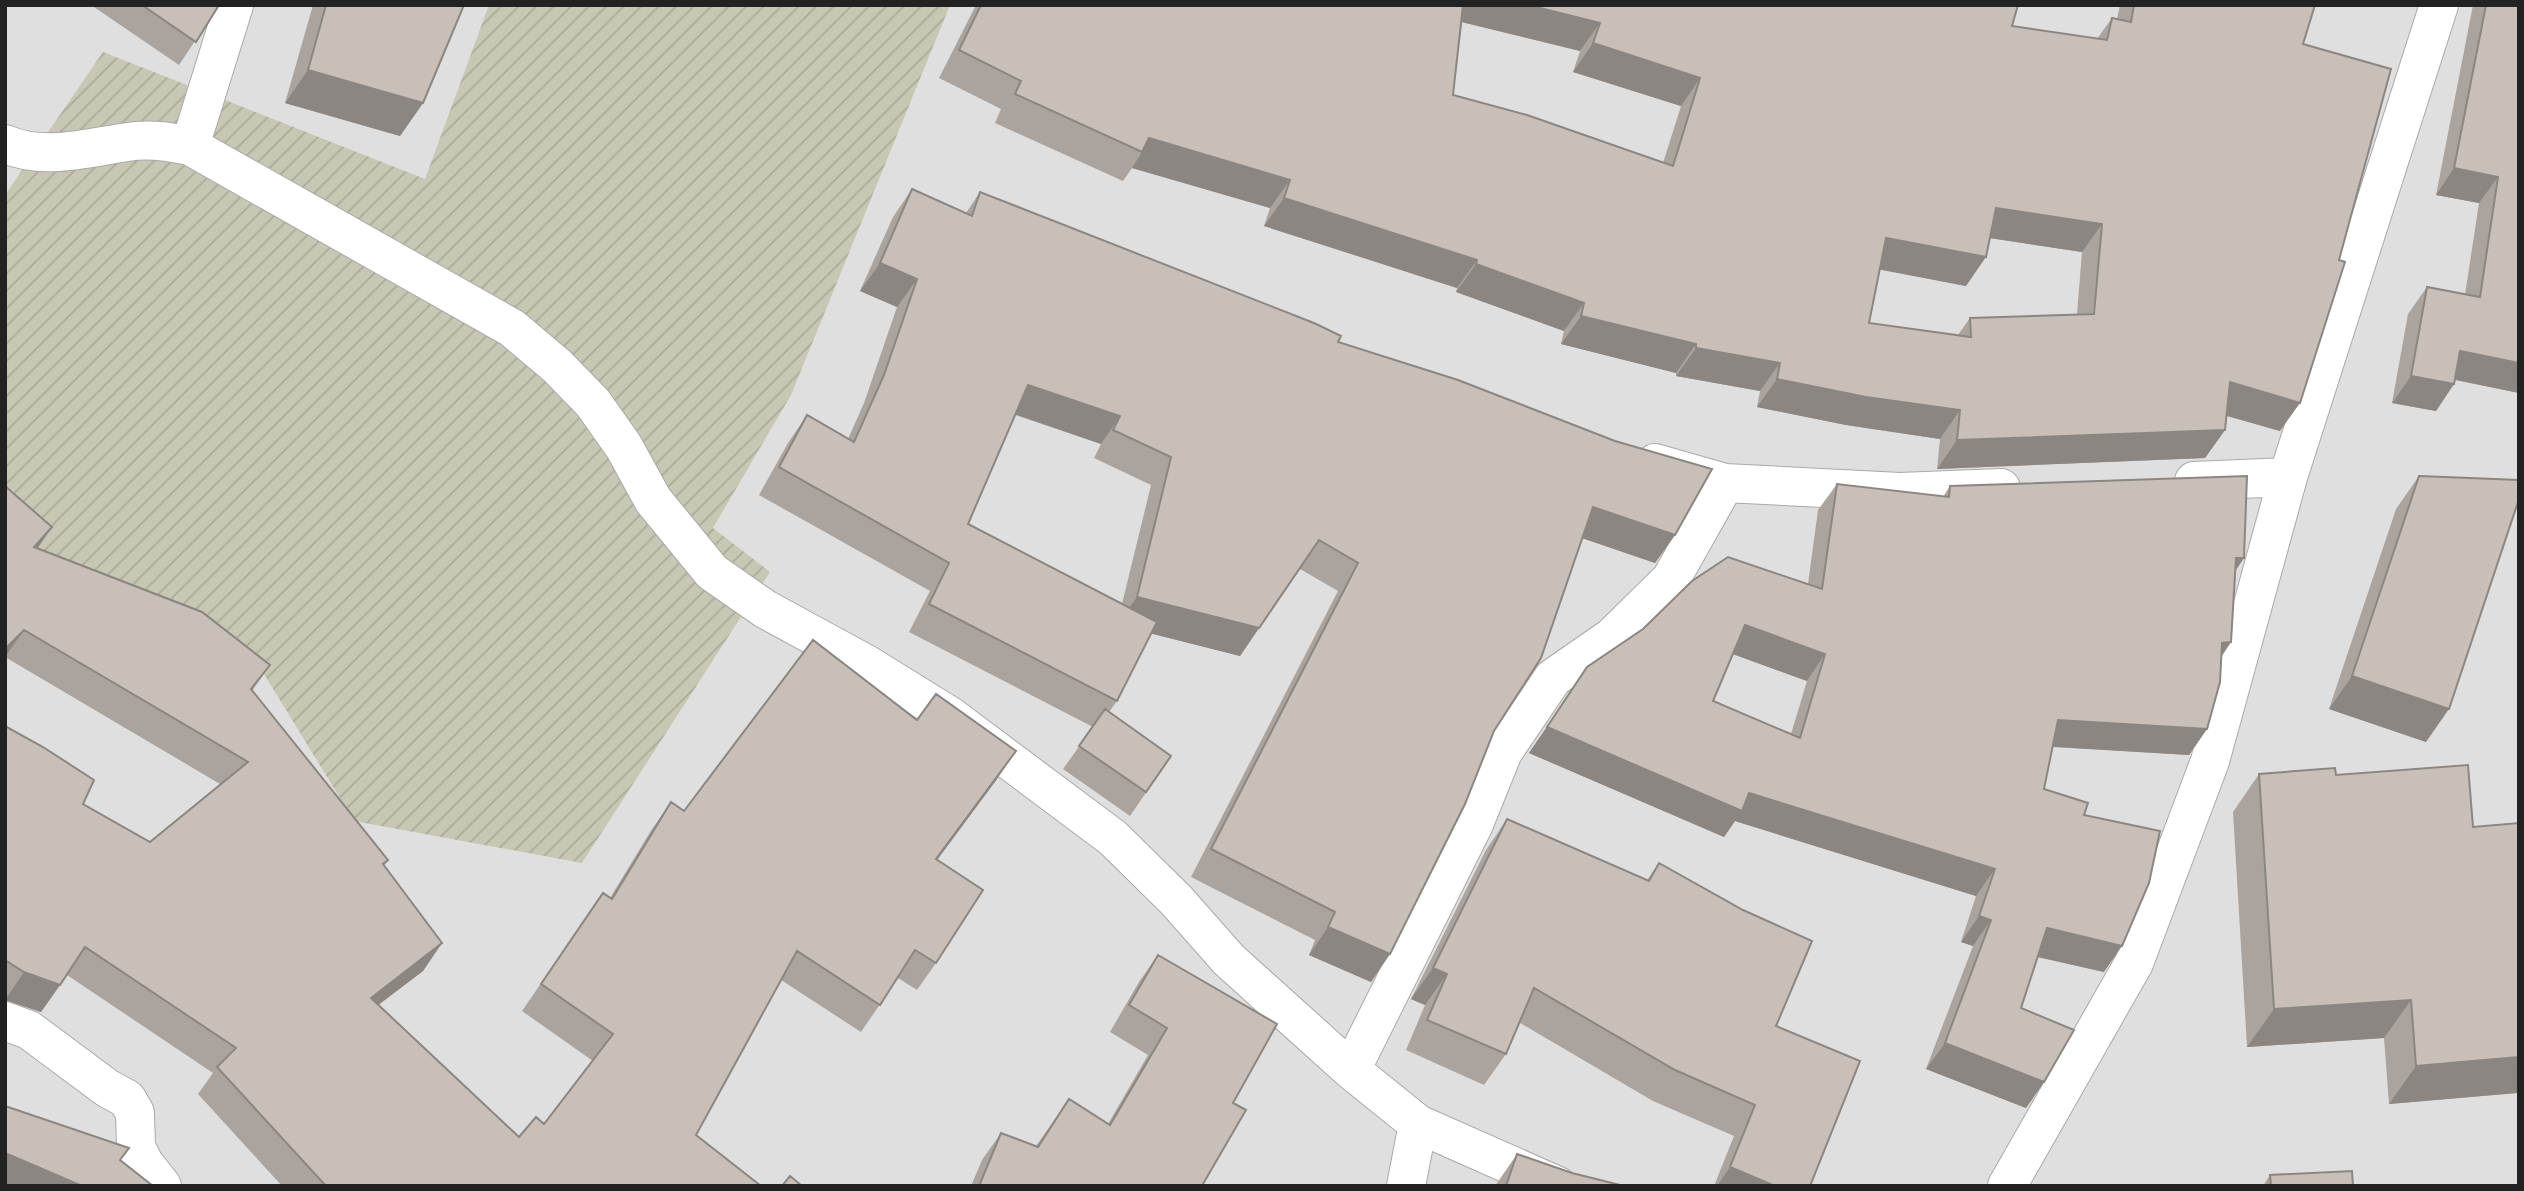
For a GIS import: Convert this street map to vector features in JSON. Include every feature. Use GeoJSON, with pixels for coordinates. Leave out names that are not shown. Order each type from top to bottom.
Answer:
{"type":"FeatureCollection","features":[{"type":"Feature","properties":{"kind":"street"},"geometry":{"type":"LineString","coordinates":[[190,146],[234,5]]}},
{"type":"Feature","properties":{"kind":"street"},"geometry":{"type":"LineString","coordinates":[[2007,1186],[2134,963],[2210,761],[2288,477],[2439,5]]}},
{"type":"Feature","properties":{"kind":"street"},"geometry":{"type":"LineString","coordinates":[[5,144],[41,153],[136,141],[161,140],[190,146],[512,328],[557,366],[593,402],[624,447],[653,500],[712,572],[765,609],[866,664],[950,716],[1113,838],[1175,900],[1229,960],[1351,1070],[1383,1093],[1418,1124],[1558,1186]]}},
{"type":"Feature","properties":{"kind":"street"},"geometry":{"type":"LineString","coordinates":[[1617,453],[1725,483],[1900,492],[2039,487]]}},
{"type":"Feature","properties":{"kind":"street"},"geometry":{"type":"LineString","coordinates":[[2163,482],[2288,477]]}},
{"type":"Feature","properties":{"kind":"street"},"geometry":{"type":"LineString","coordinates":[[1351,1070],[1475,824],[1503,752],[1553,678],[1612,637],[1671,579],[1725,483]]}},
{"type":"Feature","properties":{"kind":"street"},"geometry":{"type":"LineString","coordinates":[[5,1021],[29,1030],[107,1088],[127,1099],[135,1113],[136,1147],[144,1163],[162,1186]]}},
{"type":"Feature","properties":{"kind":"street"},"geometry":{"type":"LineString","coordinates":[[1406,1186],[1418,1124]]}},
{"type":"Feature","properties":{"kind":"shaded area"},"geometry":{"type":"Polygon","coordinates":[[[5,5],[2519,5],[2519,1186],[5,1186],[5,5]]]}},
{"type":"Feature","properties":{"kind":"shaded area"},"geometry":{"type":"Polygon","coordinates":[[[489,5],[950,5],[791,395],[713,528],[770,572],[582,863],[354,821],[264,674],[43,560],[5,510],[5,195],[103,52],[425,179],[489,5]]]}},
{"type":"Feature","properties":{"kind":"building"},"geometry":{"type":"Polygon","coordinates":[[[142,5],[219,5],[196,42],[142,5]]]}},
{"type":"Feature","properties":{"kind":"building"},"geometry":{"type":"Polygon","coordinates":[[[326,5],[464,5],[423,103],[308,70],[326,5]]]}},
{"type":"Feature","properties":{"kind":"building"},"geometry":{"type":"Polygon","coordinates":[[[981,5],[1463,5],[1453,95],[1527,115],[1673,166],[1700,78],[1593,43],[1600,23],[1528,5],[2018,5],[2012,26],[2107,40],[2112,18],[2131,22],[2134,5],[2315,5],[2303,44],[2391,69],[2339,260],[2345,262],[2300,403],[2230,382],[2225,430],[1957,440],[1960,410],[1866,397],[1777,379],[1780,363],[1696,348],[1696,344],[1581,316],[1584,303],[1476,264],[1477,260],[1284,198],[1290,180],[1149,138],[1142,152],[1015,94],[1021,81],[959,50],[981,5]],[[1996,208],[1986,257],[1886,238],[1869,323],[1971,337],[1970,318],[2094,314],[2102,224],[1996,208]]]}},
{"type":"Feature","properties":{"kind":"building"},"geometry":{"type":"Polygon","coordinates":[[[2486,5],[2519,5],[2519,363],[2460,351],[2454,384],[2411,376],[2427,287],[2480,297],[2498,177],[2454,168],[2486,5]]]}},
{"type":"Feature","properties":{"kind":"building"},"geometry":{"type":"Polygon","coordinates":[[[912,189],[972,216],[980,192],[1314,323],[1341,336],[1338,342],[1458,380],[1615,441],[1712,469],[1675,535],[1593,507],[1541,658],[1494,731],[1465,804],[1390,954],[1328,927],[1335,912],[1211,849],[1358,563],[1319,540],[1259,628],[1137,597],[1171,457],[1113,430],[1120,416],[1028,385],[968,524],[1157,622],[1117,701],[929,604],[949,563],[779,467],[807,415],[854,442],[884,375],[917,279],[880,263],[912,189]]]}},
{"type":"Feature","properties":{"kind":"building"},"geometry":{"type":"Polygon","coordinates":[[[2247,476],[2244,558],[2236,558],[2231,642],[2222,643],[2220,682],[2207,729],[2058,720],[2044,789],[2088,803],[2084,815],[2160,831],[2149,883],[2122,946],[2047,928],[2021,1008],[2074,1030],[2044,1082],[1945,1043],[1991,920],[1979,916],[1995,869],[1749,793],[1742,811],[1547,727],[1587,667],[1643,629],[1692,581],[1728,557],[1822,589],[1837,484],[1949,497],[1950,486],[2247,476]],[[1745,625],[1713,701],[1800,738],[1825,654],[1745,625]]]}},
{"type":"Feature","properties":{"kind":"building"},"geometry":{"type":"Polygon","coordinates":[[[2419,476],[2519,480],[2519,499],[2449,709],[2352,676],[2419,476]]]}},
{"type":"Feature","properties":{"kind":"building"},"geometry":{"type":"Polygon","coordinates":[[[5,486],[52,527],[34,547],[202,612],[270,665],[251,689],[388,860],[383,864],[442,943],[371,998],[519,1137],[536,1117],[544,1124],[613,1034],[541,984],[603,893],[612,899],[671,802],[684,811],[813,640],[917,720],[936,694],[1016,751],[936,859],[983,890],[936,963],[915,950],[880,1005],[797,951],[696,1135],[761,1186],[326,1186],[217,1067],[236,1048],[85,947],[60,985],[24,972],[5,960],[5,726],[94,780],[83,804],[150,842],[248,762],[24,630],[5,649],[5,486]]]}},
{"type":"Feature","properties":{"kind":"building"},"geometry":{"type":"Polygon","coordinates":[[[1105,709],[1171,756],[1146,792],[1079,746],[1105,709]]]}},
{"type":"Feature","properties":{"kind":"building"},"geometry":{"type":"Polygon","coordinates":[[[2468,765],[2473,827],[2519,823],[2519,1057],[2416,1066],[2411,1000],[2274,1009],[2259,774],[2335,768],[2336,775],[2468,765]]]}},
{"type":"Feature","properties":{"kind":"building"},"geometry":{"type":"Polygon","coordinates":[[[1507,819],[1649,881],[1659,863],[1743,910],[1812,941],[1776,1026],[1860,1061],[1810,1186],[1775,1186],[1730,1167],[1755,1105],[1675,1070],[1534,988],[1506,1054],[1427,1020],[1447,974],[1433,968],[1507,819]]]}},
{"type":"Feature","properties":{"kind":"building"},"geometry":{"type":"Polygon","coordinates":[[[1158,955],[1277,1024],[1233,1103],[1246,1110],[1203,1184],[1206,1186],[979,1186],[1001,1133],[1038,1147],[1069,1099],[1110,1125],[1167,1028],[1129,1005],[1158,955]]]}},
{"type":"Feature","properties":{"kind":"building"},"geometry":{"type":"Polygon","coordinates":[[[5,1106],[129,1148],[120,1160],[153,1186],[82,1186],[5,1153],[5,1106]]]}},
{"type":"Feature","properties":{"kind":"building"},"geometry":{"type":"Polygon","coordinates":[[[1517,1154],[1572,1173],[1620,1185],[1506,1186],[1517,1154]]]}},
{"type":"Feature","properties":{"kind":"building"},"geometry":{"type":"Polygon","coordinates":[[[2352,1171],[2353,1186],[2271,1186],[2270,1175],[2352,1171]]]}},
{"type":"Feature","properties":{"kind":"building"},"geometry":{"type":"Polygon","coordinates":[[[790,1176],[802,1186],[782,1186],[790,1176]]]}}]}
